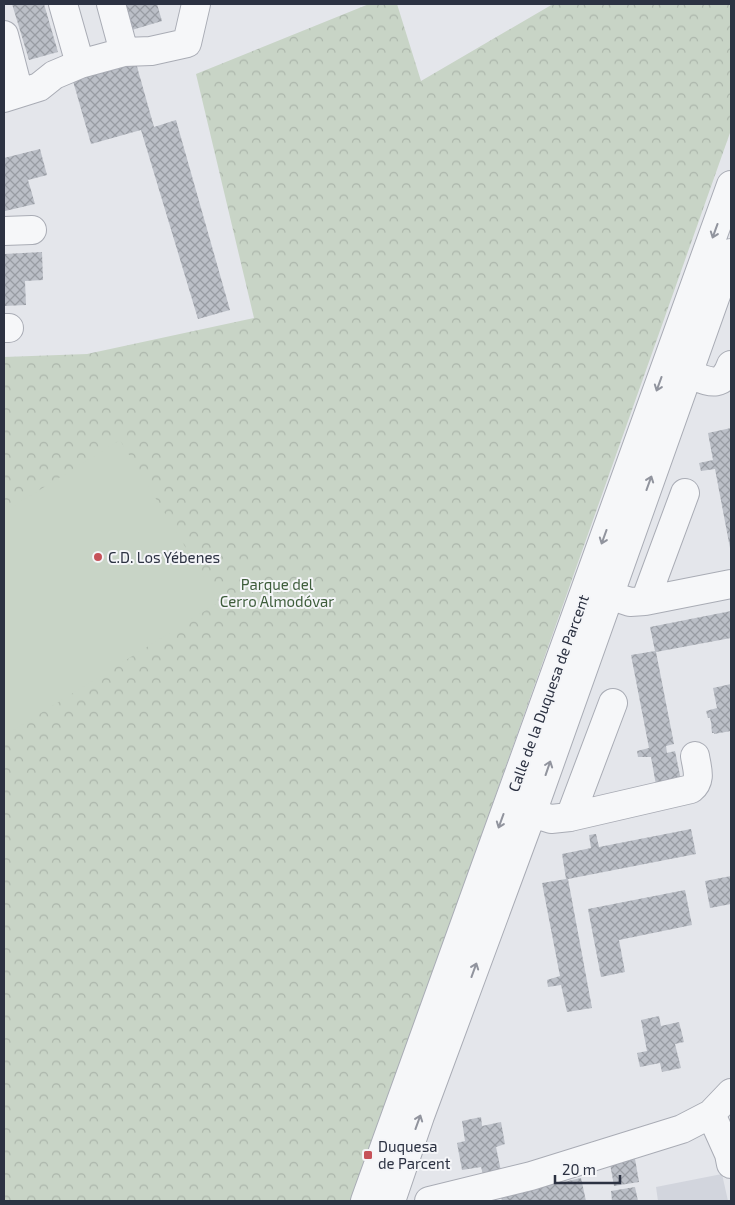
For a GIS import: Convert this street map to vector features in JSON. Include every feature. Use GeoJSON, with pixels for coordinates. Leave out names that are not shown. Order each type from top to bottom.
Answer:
{"type":"FeatureCollection","features":[{"type":"Feature","properties":{"kind":"street"},"geometry":{"type":"LineString","coordinates":[[64,4],[80,64]]}},
{"type":"Feature","properties":{"kind":"street"},"geometry":{"type":"LineString","coordinates":[[111,4],[124,52]]}},
{"type":"Feature","properties":{"kind":"street"},"geometry":{"type":"LineString","coordinates":[[4,36],[12,96],[39,87],[54,75],[80,64],[124,52],[151,51],[187,42],[196,4]]}},
{"type":"Feature","properties":{"kind":"street","name":"Calle de la Duquesa de Parcent"},"geometry":{"type":"LineString","coordinates":[[365,1201],[731,185]]}},
{"type":"Feature","properties":{"kind":"street"},"geometry":{"type":"LineString","coordinates":[[4,232],[32,230]]}},
{"type":"Feature","properties":{"kind":"street","name":"Calle de la Duquesa de Parcent"},"geometry":{"type":"LineString","coordinates":[[391,1201],[420,1116],[532,813],[731,253]]}},
{"type":"Feature","properties":{"kind":"street"},"geometry":{"type":"LineString","coordinates":[[688,374],[713,382],[723,380],[728,374],[731,365]]}},
{"type":"Feature","properties":{"kind":"street"},"geometry":{"type":"LineString","coordinates":[[645,601],[685,493]]}},
{"type":"Feature","properties":{"kind":"street"},"geometry":{"type":"LineString","coordinates":[[609,595],[630,602],[645,601],[731,584]]}},
{"type":"Feature","properties":{"kind":"street"},"geometry":{"type":"LineString","coordinates":[[570,817],[612,703]]}},
{"type":"Feature","properties":{"kind":"street"},"geometry":{"type":"LineString","coordinates":[[532,813],[551,820],[690,789],[696,785],[698,777],[695,756]]}},
{"type":"Feature","properties":{"kind":"street"},"geometry":{"type":"LineString","coordinates":[[429,1201],[530,1176],[682,1130],[711,1114],[731,1093]]}},
{"type":"Feature","properties":{"kind":"street"},"geometry":{"type":"LineString","coordinates":[[711,1114],[729,1154],[731,1164]]}},
{"type":"Feature","properties":{"kind":"shaded area"},"geometry":{"type":"Polygon","coordinates":[[[722,1174],[728,1201],[658,1201],[656,1187],[722,1174]]]}},
{"type":"Feature","properties":{"kind":"green space","name":"Parque del Cerro Almodóvar"},"geometry":{"type":"Polygon","coordinates":[[[369,4],[397,4],[421,81],[553,4],[731,4],[731,130],[352,1201],[4,1201],[4,357],[87,354],[254,318],[196,74],[369,4]]]}},
{"type":"Feature","properties":{"kind":"green space","name":"C.D. Los Yébenes"},"geometry":{"type":"Polygon","coordinates":[[[120,440],[219,602],[4,736],[4,512],[120,440]]]}},
{"type":"Feature","properties":{"kind":"building"},"geometry":{"type":"Polygon","coordinates":[[[12,4],[44,4],[58,52],[29,60],[12,4]]]}},
{"type":"Feature","properties":{"kind":"building"},"geometry":{"type":"Polygon","coordinates":[[[125,4],[157,4],[162,21],[132,30],[125,4]]]}},
{"type":"Feature","properties":{"kind":"building"},"geometry":{"type":"Polygon","coordinates":[[[136,63],[154,127],[176,120],[230,310],[198,319],[141,130],[91,144],[73,81],[136,63]]]}},
{"type":"Feature","properties":{"kind":"building"},"geometry":{"type":"Polygon","coordinates":[[[40,149],[47,175],[28,180],[35,204],[5,211],[4,158],[40,149]]]}},
{"type":"Feature","properties":{"kind":"building"},"geometry":{"type":"Polygon","coordinates":[[[42,252],[43,280],[25,281],[26,305],[4,306],[4,254],[42,252]]]}},
{"type":"Feature","properties":{"kind":"building"},"geometry":{"type":"Polygon","coordinates":[[[731,428],[730,548],[715,469],[701,471],[699,463],[713,460],[708,433],[731,428]]]}},
{"type":"Feature","properties":{"kind":"building"},"geometry":{"type":"Polygon","coordinates":[[[731,611],[731,638],[656,652],[674,744],[666,746],[667,753],[675,751],[681,780],[656,785],[651,757],[638,757],[637,751],[649,748],[631,655],[655,651],[650,627],[731,611]]]}},
{"type":"Feature","properties":{"kind":"building"},"geometry":{"type":"Polygon","coordinates":[[[731,684],[731,731],[714,734],[712,733],[710,718],[708,718],[706,711],[717,708],[713,688],[731,684]]]}},
{"type":"Feature","properties":{"kind":"building"},"geometry":{"type":"Polygon","coordinates":[[[691,829],[696,854],[568,879],[592,1008],[567,1012],[561,985],[548,987],[547,980],[560,976],[542,883],[566,879],[562,854],[591,848],[589,835],[596,834],[599,847],[691,829]]]}},
{"type":"Feature","properties":{"kind":"building"},"geometry":{"type":"Polygon","coordinates":[[[731,876],[731,904],[710,908],[705,881],[731,876]]]}},
{"type":"Feature","properties":{"kind":"building"},"geometry":{"type":"Polygon","coordinates":[[[685,890],[692,925],[619,940],[625,972],[601,977],[588,909],[685,890]]]}},
{"type":"Feature","properties":{"kind":"building"},"geometry":{"type":"Polygon","coordinates":[[[659,1016],[661,1026],[679,1022],[684,1042],[675,1044],[681,1068],[662,1072],[660,1063],[640,1067],[637,1053],[647,1051],[641,1020],[659,1016]]]}},
{"type":"Feature","properties":{"kind":"building"},"geometry":{"type":"Polygon","coordinates":[[[481,1117],[482,1126],[501,1122],[505,1144],[496,1147],[501,1171],[483,1174],[481,1167],[462,1170],[457,1143],[465,1141],[462,1121],[481,1117]]]}},
{"type":"Feature","properties":{"kind":"building"},"geometry":{"type":"Polygon","coordinates":[[[635,1159],[639,1182],[614,1186],[610,1164],[635,1159]]]}},
{"type":"Feature","properties":{"kind":"building"},"geometry":{"type":"Polygon","coordinates":[[[581,1178],[586,1201],[502,1201],[501,1196],[581,1178]]]}},
{"type":"Feature","properties":{"kind":"building"},"geometry":{"type":"Polygon","coordinates":[[[635,1187],[638,1201],[612,1201],[611,1191],[635,1187]]]}},
{"type":"Feature","properties":{"kind":"place","name":"C.D. Los Yébenes"},"geometry":{"type":"Point","coordinates":[98,557]}},
{"type":"Feature","properties":{"kind":"place","name":"Duquesa de Parcent"},"geometry":{"type":"Point","coordinates":[368,1155]}}]}
